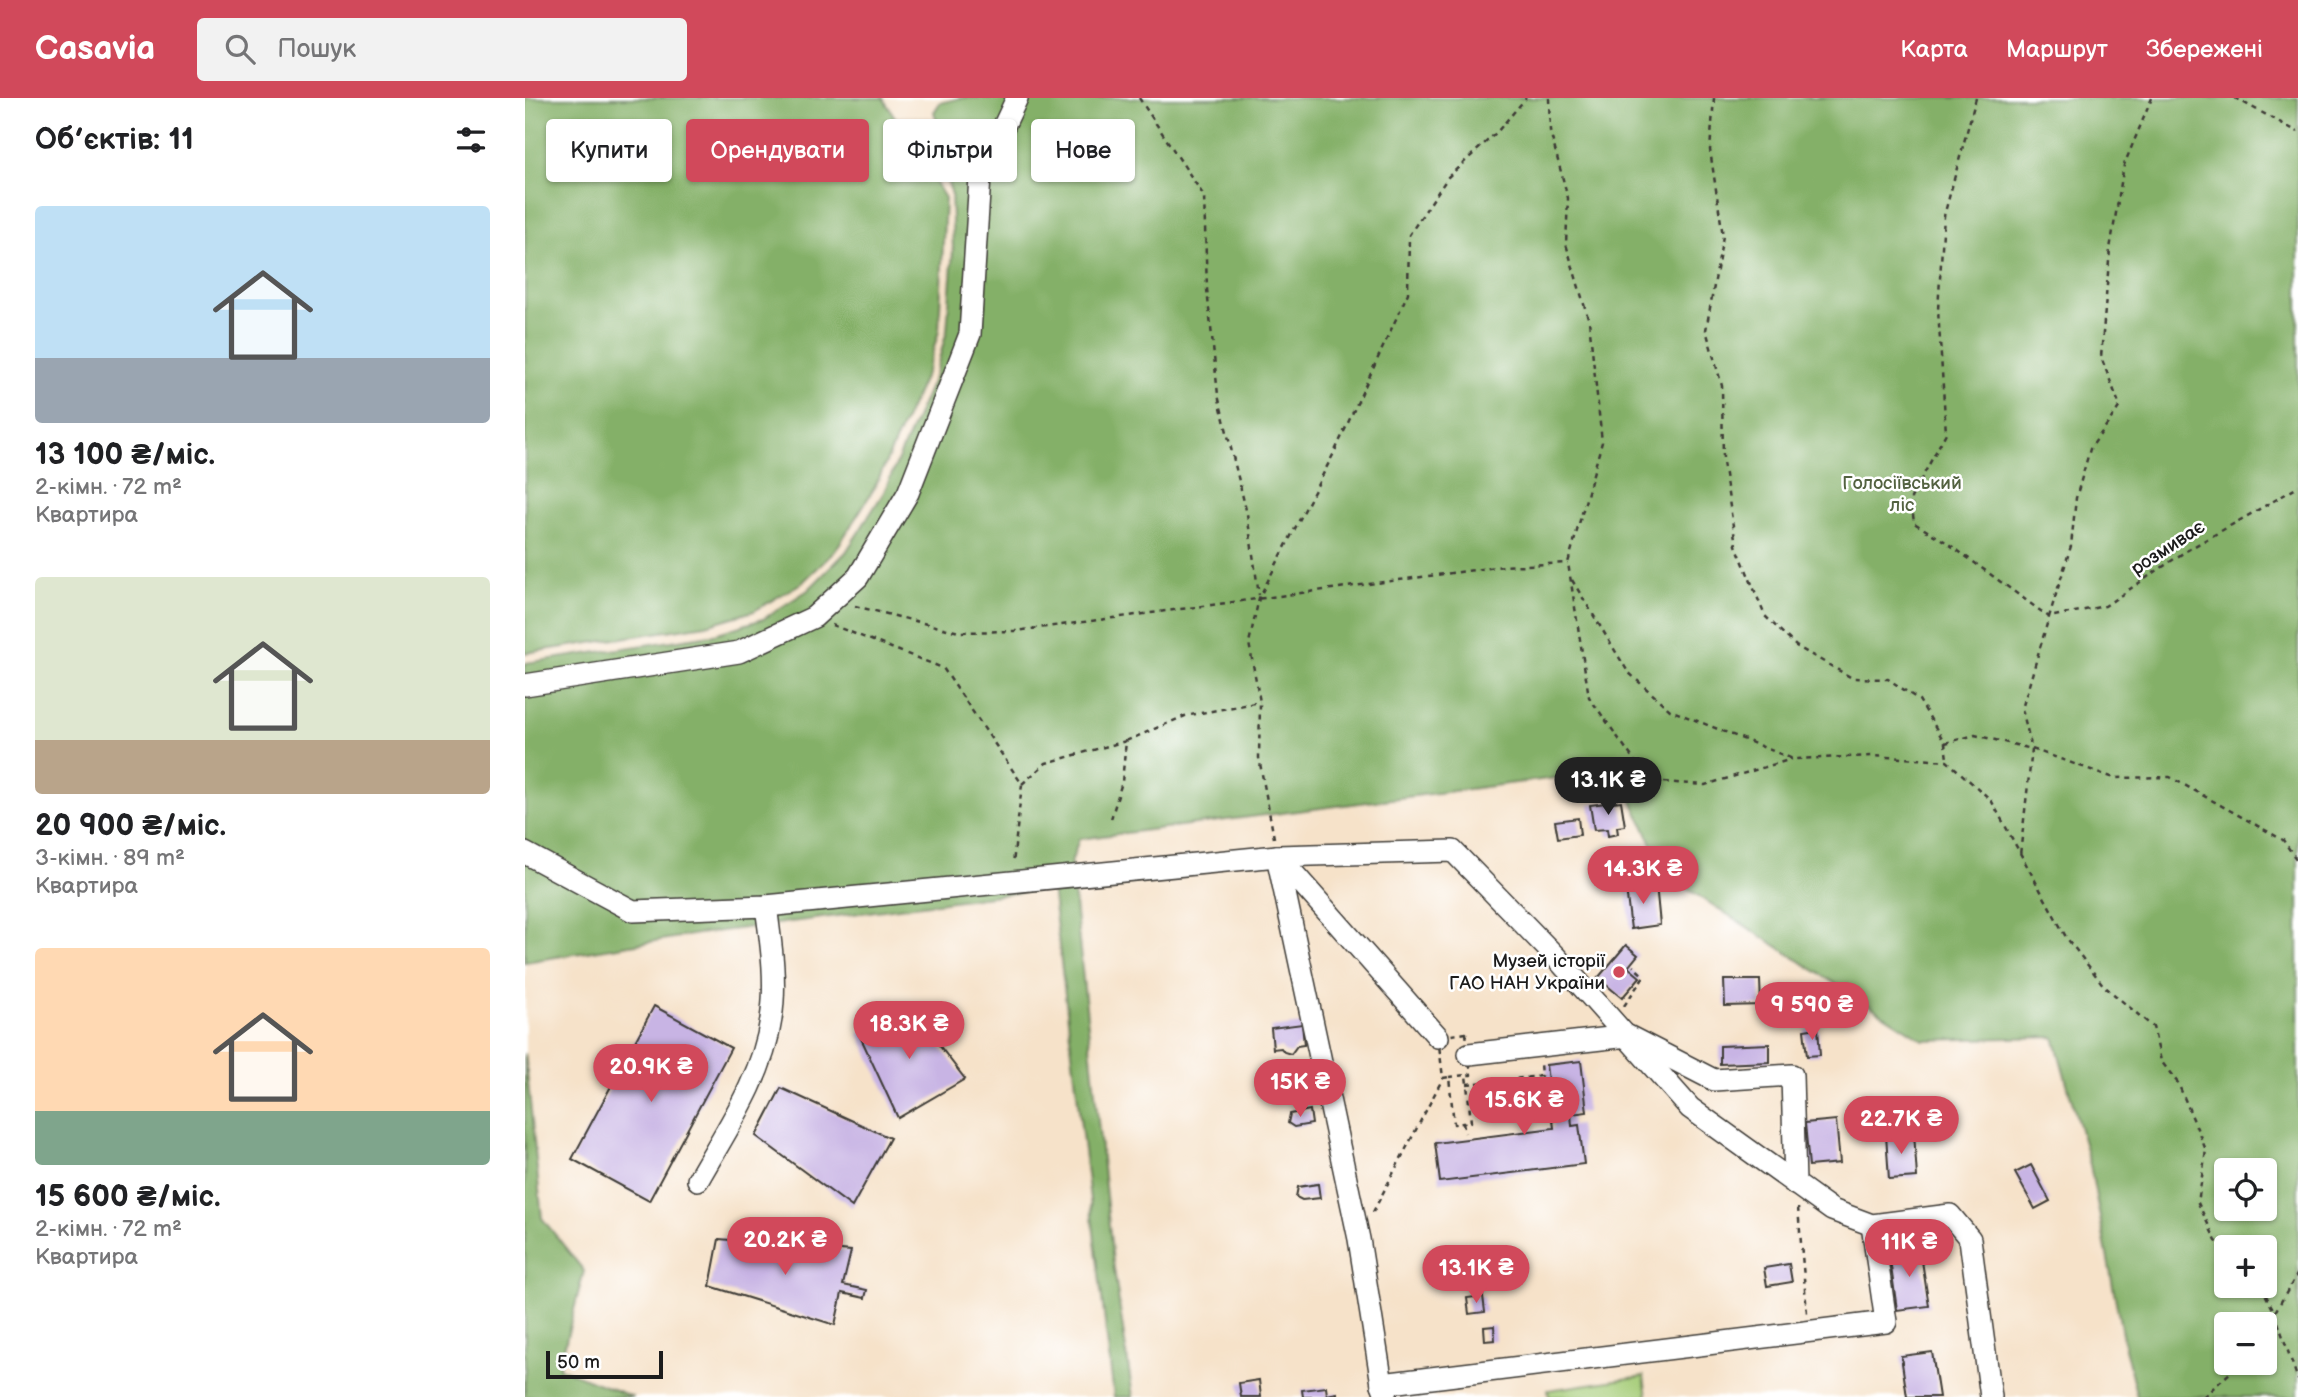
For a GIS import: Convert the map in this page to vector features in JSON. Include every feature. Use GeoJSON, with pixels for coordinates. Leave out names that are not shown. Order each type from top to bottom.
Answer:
{"type":"FeatureCollection","features":[{"type":"Feature","properties":{"kind":"lane"},"geometry":{"type":"LineString","coordinates":[[525,685],[739,652],[814,617],[858,577],[908,493],[970,334],[980,177],[1017,98]]}},
{"type":"Feature","properties":{"kind":"lane"},"geometry":{"type":"LineString","coordinates":[[525,853],[633,911],[766,906],[1277,856],[1453,851],[1614,1020],[1690,1108],[1832,1210],[1872,1225],[1950,1215],[1970,1239],[1991,1397]]}},
{"type":"Feature","properties":{"kind":"lane"},"geometry":{"type":"LineString","coordinates":[[1277,856],[1438,1037]]}},
{"type":"Feature","properties":{"kind":"lane"},"geometry":{"type":"LineString","coordinates":[[1277,856],[1359,1239],[1384,1391],[1886,1322],[1872,1225]]}},
{"type":"Feature","properties":{"kind":"lane"},"geometry":{"type":"LineString","coordinates":[[698,1180],[750,1087],[764,1053],[772,1019],[773,981],[766,906]]}},
{"type":"Feature","properties":{"kind":"lane"},"geometry":{"type":"LineString","coordinates":[[1469,1054],[1628,1036],[1714,1080],[1792,1076],[1795,1184]]}},
{"type":"Feature","properties":{"kind":"path"},"geometry":{"type":"LineString","coordinates":[[1139,98],[1203,196],[1207,289],[1218,395],[1247,514],[1259,598]]}},
{"type":"Feature","properties":{"kind":"path"},"geometry":{"type":"LineString","coordinates":[[1277,856],[1259,758],[1260,702],[1248,643],[1259,598],[1335,451],[1408,293],[1409,234],[1448,177],[1497,132],[1526,98]]}},
{"type":"Feature","properties":{"kind":"path"},"geometry":{"type":"LineString","coordinates":[[1549,98],[1551,131],[1568,198],[1566,244],[1589,321],[1602,442],[1568,563],[1590,697],[1649,780],[1705,785],[1793,759],[1873,756],[1947,761],[1991,800],[2066,937],[2104,986],[2153,1027],[2161,1061],[2178,1083],[2206,1150],[2198,1203],[2214,1237]]}},
{"type":"Feature","properties":{"kind":"path"},"geometry":{"type":"LineString","coordinates":[[1714,98],[1710,150],[1723,236],[1706,330],[1722,386],[1723,462],[1737,545],[1765,616],[1797,646],[1852,678],[1888,679],[1919,700],[1945,743],[1947,761]]}},
{"type":"Feature","properties":{"kind":"path"},"geometry":{"type":"LineString","coordinates":[[1976,98],[1944,216],[1938,310],[1946,433],[1911,498],[1914,523],[1946,542],[2049,617]]}},
{"type":"Feature","properties":{"kind":"path"},"geometry":{"type":"LineString","coordinates":[[2020,855],[2032,749],[2022,709],[2071,546],[2076,498],[2090,449],[2120,406],[2101,357],[2111,249],[2125,164],[2152,98]]}},
{"type":"Feature","properties":{"kind":"path"},"geometry":{"type":"LineString","coordinates":[[2235,98],[2298,132]]}},
{"type":"Feature","properties":{"kind":"path","name":"розмиває"},"geometry":{"type":"LineString","coordinates":[[2049,617],[2105,606],[2186,551],[2298,487]]}},
{"type":"Feature","properties":{"kind":"path"},"geometry":{"type":"LineString","coordinates":[[835,600],[959,632],[1016,631],[1504,566],[1568,563]]}},
{"type":"Feature","properties":{"kind":"path"},"geometry":{"type":"LineString","coordinates":[[1572,580],[1628,672],[1670,710],[1793,759]]}},
{"type":"Feature","properties":{"kind":"path"},"geometry":{"type":"LineString","coordinates":[[814,617],[943,668],[1022,784],[1010,881]]}},
{"type":"Feature","properties":{"kind":"path"},"geometry":{"type":"LineString","coordinates":[[1022,784],[1047,763],[1126,741],[1185,716],[1260,702]]}},
{"type":"Feature","properties":{"kind":"path"},"geometry":{"type":"LineString","coordinates":[[1945,743],[1975,735],[2032,749],[2114,778],[2170,777],[2283,840],[2298,862]]}},
{"type":"Feature","properties":{"kind":"path"},"geometry":{"type":"LineString","coordinates":[[1111,819],[1122,782],[1126,741]]}},
{"type":"Feature","properties":{"kind":"path"},"geometry":{"type":"LineString","coordinates":[[1614,1020],[1644,976],[1633,966]]}},
{"type":"Feature","properties":{"kind":"path"},"geometry":{"type":"LineString","coordinates":[[1359,1239],[1443,1078],[1438,1037],[1467,1033],[1471,1075],[1443,1078]]}},
{"type":"Feature","properties":{"kind":"path"},"geometry":{"type":"LineString","coordinates":[[1448,1077],[1454,1125],[1471,1122],[1466,1075]]}},
{"type":"Feature","properties":{"kind":"path"},"geometry":{"type":"LineString","coordinates":[[1467,1084],[1541,1076]]}},
{"type":"Feature","properties":{"kind":"path"},"geometry":{"type":"LineString","coordinates":[[1463,1123],[1465,1133]]}},
{"type":"Feature","properties":{"kind":"path"},"geometry":{"type":"LineString","coordinates":[[1795,1184],[1809,1331]]}},
{"type":"Feature","properties":{"kind":"path"},"geometry":{"type":"LineString","coordinates":[[2274,1311],[2298,1273]]}},
{"type":"Feature","properties":{"kind":"path"},"geometry":{"type":"LineString","coordinates":[[2268,1298],[2298,1380]]}},
{"type":"Feature","properties":{"kind":"path"},"geometry":{"type":"LineString","coordinates":[[2203,1397],[2228,1375]]}},
{"type":"Feature","properties":{"kind":"green space"},"geometry":{"type":"Polygon","coordinates":[[[525,98],[883,98],[896,119],[883,119],[883,182],[935,182],[945,198],[939,331],[927,371],[875,487],[835,551],[803,582],[754,611],[706,625],[525,653],[525,98]]]}},
{"type":"Feature","properties":{"kind":"green space","name":"Голосіївський ліс"},"geometry":{"type":"Polygon","coordinates":[[[961,98],[2298,98],[2298,1397],[2137,1397],[2124,1344],[2090,1165],[2054,1037],[1923,1040],[1666,875],[1618,770],[1079,839],[1071,863],[1072,875],[1113,1262],[1133,1397],[1114,1397],[1052,888],[698,934],[525,962],[525,663],[711,635],[763,619],[808,590],[846,552],[884,492],[934,377],[947,331],[953,250],[951,191],[947,182],[1017,182],[1017,119],[936,119],[934,112],[940,103],[961,98]]]}},
{"type":"Feature","properties":{"kind":"green space"},"geometry":{"type":"Polygon","coordinates":[[[525,1053],[542,1218],[584,1271],[559,1368],[633,1397],[525,1397],[525,1053]]]}},
{"type":"Feature","properties":{"kind":"green space"},"geometry":{"type":"Polygon","coordinates":[[[1644,1376],[1647,1397],[1549,1397],[1548,1390],[1644,1376]]]}},
{"type":"Feature","properties":{"kind":"building"},"geometry":{"type":"Polygon","coordinates":[[[1621,801],[1625,826],[1617,827],[1618,834],[1608,836],[1607,829],[1594,830],[1590,805],[1621,801]]]}},
{"type":"Feature","properties":{"kind":"building"},"geometry":{"type":"Polygon","coordinates":[[[1578,818],[1580,835],[1558,838],[1555,821],[1578,818]]]}},
{"type":"Feature","properties":{"kind":"building"},"geometry":{"type":"Polygon","coordinates":[[[1656,884],[1660,925],[1631,929],[1626,888],[1656,884]]]}},
{"type":"Feature","properties":{"kind":"building","name":"Музей історії ГАО НАН України"},"geometry":{"type":"Polygon","coordinates":[[[1626,945],[1638,955],[1628,967],[1640,977],[1622,998],[1598,978],[1626,945]]]}},
{"type":"Feature","properties":{"kind":"building"},"geometry":{"type":"Polygon","coordinates":[[[1724,980],[1760,980],[1761,1005],[1725,1006],[1724,980]]]}},
{"type":"Feature","properties":{"kind":"building"},"geometry":{"type":"Polygon","coordinates":[[[654,1006],[731,1048],[649,1201],[572,1159],[654,1006]]]}},
{"type":"Feature","properties":{"kind":"building"},"geometry":{"type":"Polygon","coordinates":[[[909,1006],[965,1079],[898,1118],[859,1034],[909,1006]]]}},
{"type":"Feature","properties":{"kind":"building"},"geometry":{"type":"Polygon","coordinates":[[[1302,1024],[1304,1045],[1297,1046],[1291,1054],[1281,1048],[1273,1049],[1271,1028],[1302,1024]]]}},
{"type":"Feature","properties":{"kind":"building"},"geometry":{"type":"Polygon","coordinates":[[[1818,1028],[1820,1055],[1807,1056],[1804,1030],[1818,1028]]]}},
{"type":"Feature","properties":{"kind":"building"},"geometry":{"type":"Polygon","coordinates":[[[1769,1044],[1769,1062],[1720,1064],[1720,1046],[1769,1044]]]}},
{"type":"Feature","properties":{"kind":"building"},"geometry":{"type":"Polygon","coordinates":[[[1581,1061],[1587,1112],[1571,1114],[1572,1126],[1579,1125],[1584,1164],[1440,1182],[1435,1143],[1554,1128],[1546,1065],[1581,1061]]]}},
{"type":"Feature","properties":{"kind":"building"},"geometry":{"type":"Polygon","coordinates":[[[781,1088],[890,1138],[852,1207],[756,1136],[781,1088]]]}},
{"type":"Feature","properties":{"kind":"building"},"geometry":{"type":"Polygon","coordinates":[[[1310,1110],[1312,1124],[1294,1127],[1288,1123],[1290,1114],[1310,1110]]]}},
{"type":"Feature","properties":{"kind":"building"},"geometry":{"type":"Polygon","coordinates":[[[1836,1120],[1840,1163],[1809,1166],[1805,1123],[1836,1120]]]}},
{"type":"Feature","properties":{"kind":"building"},"geometry":{"type":"Polygon","coordinates":[[[1914,1133],[1917,1177],[1889,1179],[1886,1135],[1914,1133]]]}},
{"type":"Feature","properties":{"kind":"building"},"geometry":{"type":"Polygon","coordinates":[[[2031,1165],[2050,1201],[2035,1209],[2015,1173],[2031,1165]]]}},
{"type":"Feature","properties":{"kind":"building"},"geometry":{"type":"Polygon","coordinates":[[[1318,1184],[1320,1198],[1302,1200],[1296,1197],[1298,1187],[1318,1184]]]}},
{"type":"Feature","properties":{"kind":"building"},"geometry":{"type":"Polygon","coordinates":[[[719,1239],[851,1251],[843,1285],[867,1290],[865,1298],[842,1293],[835,1325],[710,1286],[719,1239]]]}},
{"type":"Feature","properties":{"kind":"building"},"geometry":{"type":"Polygon","coordinates":[[[1920,1248],[1929,1306],[1897,1310],[1889,1252],[1920,1248]]]}},
{"type":"Feature","properties":{"kind":"building"},"geometry":{"type":"Polygon","coordinates":[[[1789,1264],[1792,1282],[1767,1286],[1764,1268],[1789,1264]]]}},
{"type":"Feature","properties":{"kind":"building"},"geometry":{"type":"Polygon","coordinates":[[[1483,1296],[1485,1312],[1469,1314],[1467,1298],[1483,1296]]]}},
{"type":"Feature","properties":{"kind":"building"},"geometry":{"type":"Polygon","coordinates":[[[1494,1326],[1495,1340],[1485,1341],[1484,1327],[1494,1326]]]}},
{"type":"Feature","properties":{"kind":"building"},"geometry":{"type":"Polygon","coordinates":[[[1932,1352],[1939,1397],[1907,1397],[1901,1356],[1932,1352]]]}},
{"type":"Feature","properties":{"kind":"building"},"geometry":{"type":"Polygon","coordinates":[[[1259,1380],[1261,1397],[1241,1397],[1239,1383],[1259,1380]]]}},
{"type":"Feature","properties":{"kind":"building"},"geometry":{"type":"Polygon","coordinates":[[[1326,1387],[1327,1395],[1337,1393],[1337,1397],[1303,1397],[1302,1390],[1326,1387]]]}},
{"type":"Feature","properties":{"kind":"place","name":"Музей історії ГАО НАН України"},"geometry":{"type":"Point","coordinates":[1619,972]}}]}
